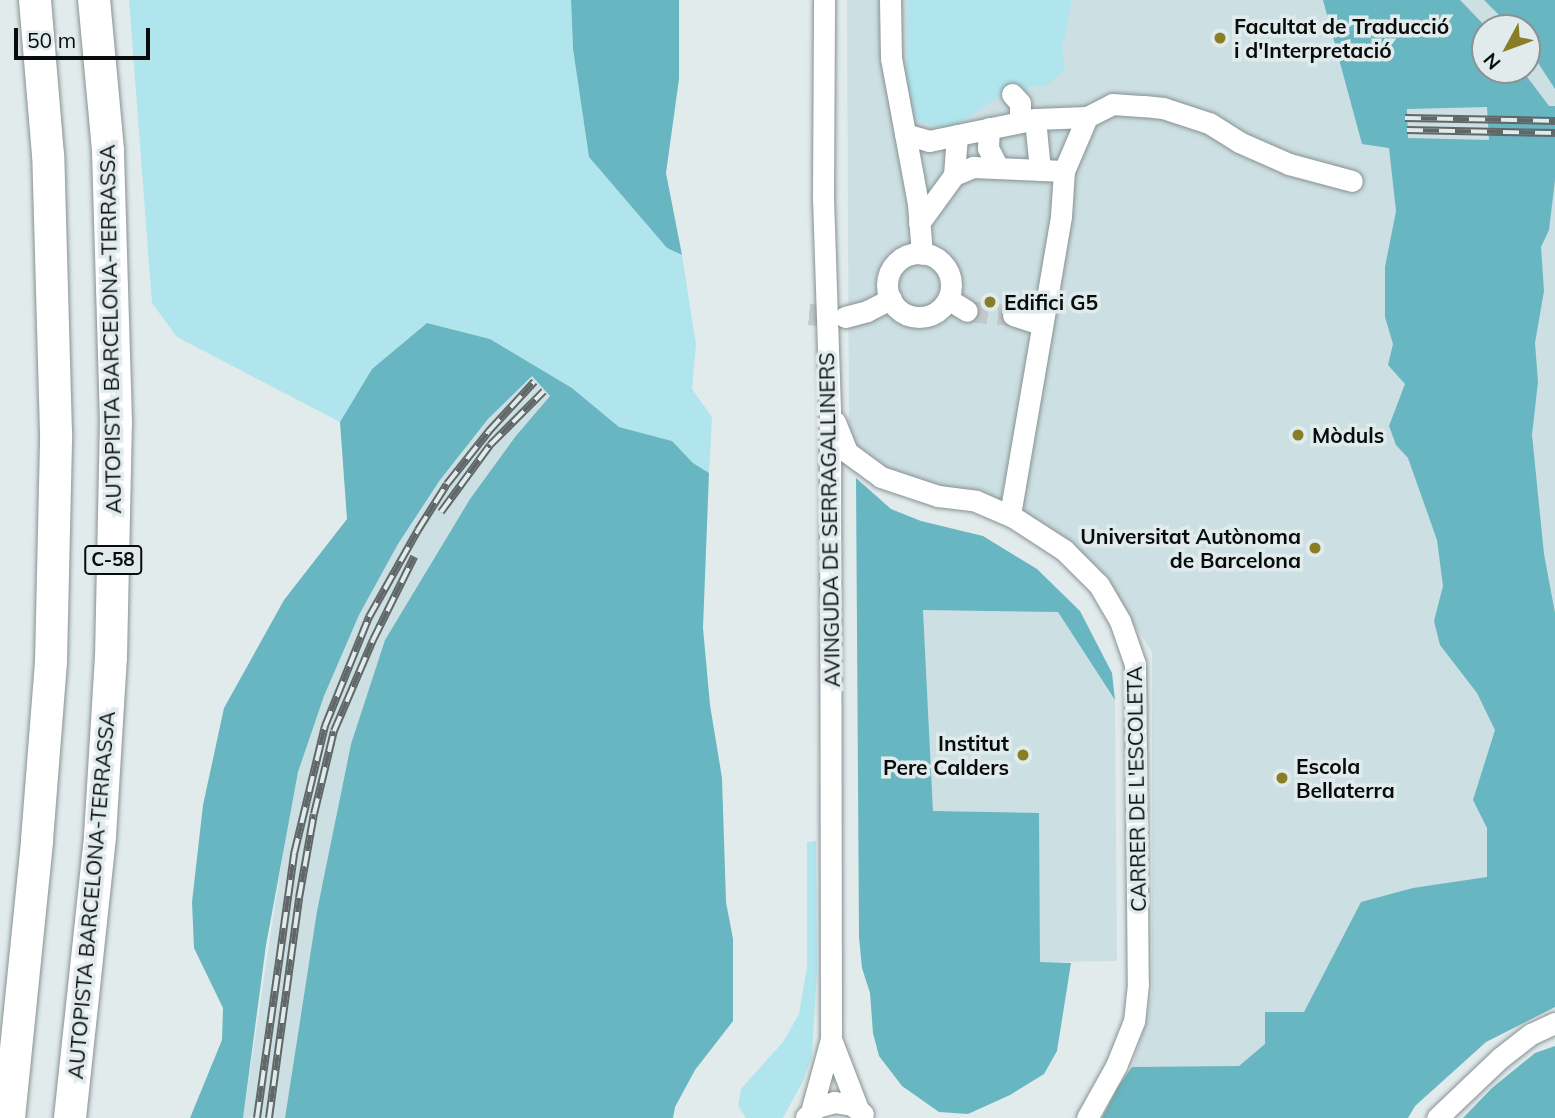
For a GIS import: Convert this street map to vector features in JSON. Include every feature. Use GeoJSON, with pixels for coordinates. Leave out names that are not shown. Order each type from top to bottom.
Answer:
{"type":"FeatureCollection","features":[{"type":"Feature","properties":{"kind":"highway","name":"C-58"},"geometry":{"type":"LineString","coordinates":[[9,1118],[37,840],[51,662],[56,460],[50,208],[34,0]]}},
{"type":"Feature","properties":{"kind":"highway","name":"AUTOPISTA BARCELONA-TERRASSA"},"geometry":{"type":"LineString","coordinates":[[70,1118],[100,836],[113,561],[116,422],[111,217],[94,0]]}},
{"type":"Feature","properties":{"kind":"street","name":"AVINGUDA DE SERRAGALLINERS"},"geometry":{"type":"LineString","coordinates":[[808,1115],[831,1039],[830,409],[823,199],[824,0]]}},
{"type":"Feature","properties":{"kind":"street"},"geometry":{"type":"LineString","coordinates":[[890,0],[891,58],[922,254]]}},
{"type":"Feature","properties":{"kind":"street"},"geometry":{"type":"LineString","coordinates":[[1012,94],[1020,103],[1028,121],[1040,170]]}},
{"type":"Feature","properties":{"kind":"street"},"geometry":{"type":"LineString","coordinates":[[905,134],[929,141],[1028,121],[1087,117],[1112,104],[1163,108],[1209,123],[1239,142],[1289,164],[1352,181]]}},
{"type":"Feature","properties":{"kind":"street"},"geometry":{"type":"LineString","coordinates":[[1011,509],[1040,324],[1062,216],[1064,171],[1087,117]]}},
{"type":"Feature","properties":{"kind":"street"},"geometry":{"type":"LineString","coordinates":[[989,128],[988,148],[998,168]]}},
{"type":"Feature","properties":{"kind":"street"},"geometry":{"type":"LineString","coordinates":[[954,175],[957,135]]}},
{"type":"Feature","properties":{"kind":"street"},"geometry":{"type":"LineString","coordinates":[[919,223],[954,175],[973,167],[1064,171]]}},
{"type":"Feature","properties":{"kind":"street"},"geometry":{"type":"LineString","coordinates":[[922,254],[932,256],[947,270],[951,279],[948,299],[934,314],[915,317],[905,314],[891,299],[888,281],[891,271],[904,258],[922,254]]}},
{"type":"Feature","properties":{"kind":"street"},"geometry":{"type":"LineString","coordinates":[[845,317],[867,311],[891,299]]}},
{"type":"Feature","properties":{"kind":"street"},"geometry":{"type":"LineString","coordinates":[[948,299],[967,311]]}},
{"type":"Feature","properties":{"kind":"street"},"geometry":{"type":"LineString","coordinates":[[1013,316],[1040,324]]}},
{"type":"Feature","properties":{"kind":"street","name":"CARRER DE L'ESCOLETA"},"geometry":{"type":"LineString","coordinates":[[830,409],[847,452],[853,457],[881,477],[938,496],[976,501],[1013,517],[1064,550],[1099,585],[1120,621],[1135,664],[1138,984],[1134,1021],[1116,1066],[1087,1118]]}},
{"type":"Feature","properties":{"kind":"street"},"geometry":{"type":"LineString","coordinates":[[1437,1118],[1500,1058],[1531,1034],[1555,1023]]}},
{"type":"Feature","properties":{"kind":"street","name":"AVINGUDA DE SERRAGALLINERS"},"geometry":{"type":"LineString","coordinates":[[831,1039],[862,1114]]}},
{"type":"Feature","properties":{"kind":"street"},"geometry":{"type":"LineString","coordinates":[[808,1115],[830,1102],[845,1103],[862,1114]]}},
{"type":"Feature","properties":{"kind":"shaded area"},"geometry":{"type":"Polygon","coordinates":[[[129,0],[571,0],[573,49],[589,157],[667,248],[682,255],[696,345],[692,389],[712,417],[709,473],[693,463],[672,441],[619,427],[572,388],[490,339],[427,323],[372,369],[340,422],[177,337],[152,303],[129,0]]]}},
{"type":"Feature","properties":{"kind":"shaded area"},"geometry":{"type":"Polygon","coordinates":[[[571,0],[679,0],[679,79],[666,173],[682,255],[667,248],[589,157],[573,49],[571,0]]]}},
{"type":"Feature","properties":{"kind":"shaded area","name":"Universitat Autònoma de Barcelona"},"geometry":{"type":"Polygon","coordinates":[[[847,0],[1555,0],[1555,1007],[1486,1042],[1415,1106],[1408,1118],[1102,1118],[1132,1067],[1147,1019],[1152,992],[1152,652],[1116,596],[1088,561],[1061,535],[1001,502],[886,470],[856,447],[849,434],[847,0]]]}},
{"type":"Feature","properties":{"kind":"shaded area"},"geometry":{"type":"Polygon","coordinates":[[[908,0],[1072,0],[1062,49],[1065,70],[1045,87],[1034,85],[1018,95],[1003,94],[951,128],[939,128],[919,121],[906,99],[908,0]]]}},
{"type":"Feature","properties":{"kind":"shaded area"},"geometry":{"type":"Polygon","coordinates":[[[1323,0],[1460,0],[1474,14],[1471,14],[1471,84],[1532,84],[1549,106],[1555,106],[1555,180],[1549,230],[1541,247],[1544,291],[1535,343],[1538,382],[1532,435],[1544,554],[1555,613],[1555,1007],[1486,1042],[1415,1106],[1408,1118],[1102,1118],[1132,1067],[1239,1066],[1265,1044],[1265,1012],[1304,1012],[1361,902],[1413,888],[1487,877],[1487,828],[1473,800],[1495,730],[1477,693],[1440,645],[1434,621],[1443,586],[1437,540],[1408,458],[1396,445],[1389,426],[1405,384],[1388,365],[1393,344],[1385,317],[1385,267],[1396,211],[1389,148],[1362,144],[1323,0]],[[1487,107],[1407,109],[1408,138],[1489,140],[1487,107]]]}},
{"type":"Feature","properties":{"kind":"shaded area"},"geometry":{"type":"Polygon","coordinates":[[[1484,0],[1555,0],[1555,89],[1541,68],[1541,14],[1498,14],[1484,0]]]}},
{"type":"Feature","properties":{"kind":"shaded area"},"geometry":{"type":"Polygon","coordinates":[[[427,323],[490,339],[572,388],[619,427],[672,441],[693,463],[709,473],[703,628],[710,705],[722,778],[726,902],[733,939],[733,1021],[695,1070],[675,1107],[673,1118],[285,1118],[317,911],[351,744],[385,640],[470,499],[515,437],[550,396],[532,376],[488,419],[440,480],[398,544],[359,615],[324,696],[298,772],[266,945],[243,1118],[190,1118],[222,1040],[223,1008],[194,948],[192,902],[203,805],[224,708],[284,600],[347,519],[340,422],[372,369],[427,323]]]}},
{"type":"Feature","properties":{"kind":"shaded area"},"geometry":{"type":"Polygon","coordinates":[[[532,376],[550,396],[515,437],[470,499],[385,640],[351,744],[317,911],[285,1118],[243,1118],[285,839],[298,772],[324,696],[359,615],[398,544],[440,480],[488,419],[532,376]]]}},
{"type":"Feature","properties":{"kind":"shaded area"},"geometry":{"type":"Polygon","coordinates":[[[856,478],[891,509],[921,521],[983,536],[1037,569],[1080,611],[1112,673],[1115,700],[1058,612],[923,610],[933,811],[1039,813],[1040,962],[1071,963],[1057,1051],[1044,1074],[1010,1095],[968,1114],[939,1112],[902,1086],[879,1056],[873,1033],[870,993],[862,968],[859,937],[856,478]]]}},
{"type":"Feature","properties":{"kind":"shaded area","name":"Institut Pere Calders"},"geometry":{"type":"Polygon","coordinates":[[[923,610],[1058,612],[1115,700],[1117,961],[1040,962],[1038,813],[933,811],[923,610]]]}},
{"type":"Feature","properties":{"kind":"shaded area"},"geometry":{"type":"Polygon","coordinates":[[[816,841],[817,970],[812,1056],[803,1081],[783,1118],[746,1118],[738,1106],[741,1089],[783,1042],[799,1014],[807,967],[807,842],[816,841]]]}},
{"type":"Feature","properties":{"kind":"shaded area"},"geometry":{"type":"Polygon","coordinates":[[[1555,1046],[1555,1118],[1463,1118],[1492,1088],[1535,1053],[1555,1046]]]}},
{"type":"Feature","properties":{"kind":"tunnel"},"geometry":{"type":"LineString","coordinates":[[967,311],[1013,315]]}},
{"type":"Feature","properties":{"kind":"tunnel"},"geometry":{"type":"LineString","coordinates":[[809,314],[843,317]]}},
{"type":"Feature","properties":{"kind":"railway"},"geometry":{"type":"LineString","coordinates":[[1405,118],[1555,121]]}},
{"type":"Feature","properties":{"kind":"railway"},"geometry":{"type":"LineString","coordinates":[[1407,130],[1555,133]]}},
{"type":"Feature","properties":{"kind":"railway"},"geometry":{"type":"LineString","coordinates":[[257,1118],[294,854],[325,726],[369,617],[418,530],[447,484],[489,431],[534,382]]}},
{"type":"Feature","properties":{"kind":"railway"},"geometry":{"type":"LineString","coordinates":[[441,512],[490,445],[544,391]]}},
{"type":"Feature","properties":{"kind":"railway"},"geometry":{"type":"LineString","coordinates":[[269,1118],[299,898],[314,814],[334,731],[373,640],[414,557]]}},
{"type":"Feature","properties":{"kind":"place","name":"Facultat de Traducció i d'Interpretació"},"geometry":{"type":"Point","coordinates":[1220,38]}},
{"type":"Feature","properties":{"kind":"place","name":"Edifici G5"},"geometry":{"type":"Point","coordinates":[990,302]}},
{"type":"Feature","properties":{"kind":"place","name":"Mòduls"},"geometry":{"type":"Point","coordinates":[1298,435]}},
{"type":"Feature","properties":{"kind":"place","name":"Universitat Autònoma de Barcelona"},"geometry":{"type":"Point","coordinates":[1315,548]}},
{"type":"Feature","properties":{"kind":"place","name":"Institut Pere Calders"},"geometry":{"type":"Point","coordinates":[1023,755]}},
{"type":"Feature","properties":{"kind":"place","name":"Escola Bellaterra"},"geometry":{"type":"Point","coordinates":[1282,778]}}]}
